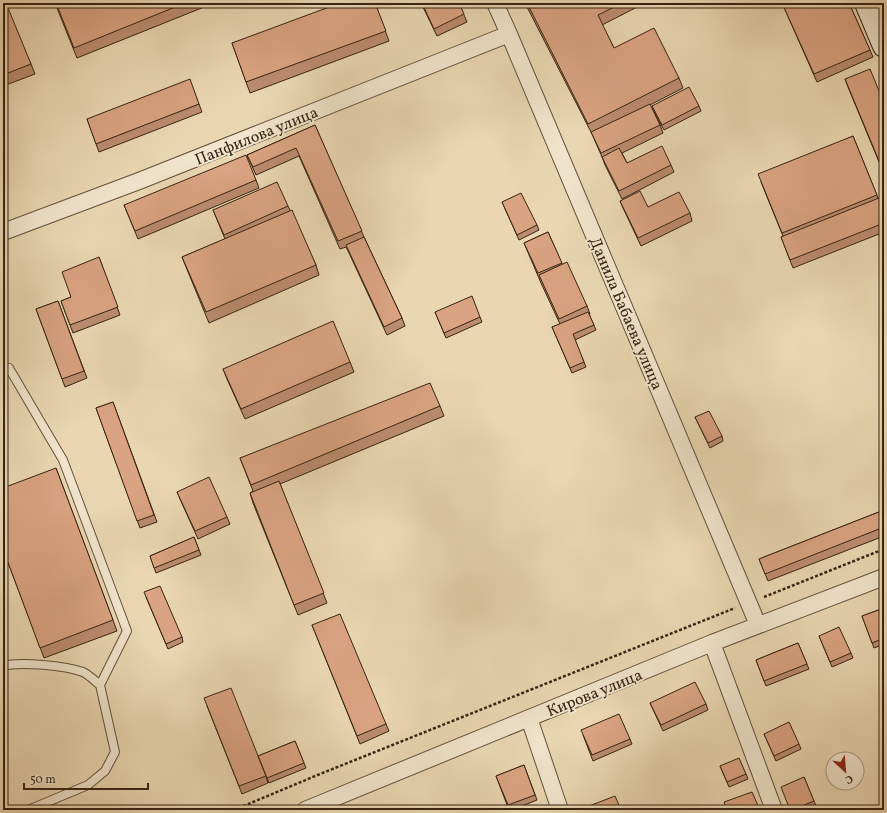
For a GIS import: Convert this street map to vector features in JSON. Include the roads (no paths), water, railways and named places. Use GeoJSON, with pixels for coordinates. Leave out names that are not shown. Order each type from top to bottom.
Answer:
{"type":"FeatureCollection","features":[{"type":"Feature","properties":{"kind":"street","name":"Данила Бабаева улица"},"geometry":{"type":"LineString","coordinates":[[494,3],[509,34],[758,625]]}},
{"type":"Feature","properties":{"kind":"street"},"geometry":{"type":"LineString","coordinates":[[866,3],[884,46]]}},
{"type":"Feature","properties":{"kind":"street","name":"Панфилова улица"},"geometry":{"type":"LineString","coordinates":[[3,232],[147,178],[509,34]]}},
{"type":"Feature","properties":{"kind":"street","name":"Кирова улица"},"geometry":{"type":"LineString","coordinates":[[305,810],[712,643],[884,577]]}},
{"type":"Feature","properties":{"kind":"street"},"geometry":{"type":"LineString","coordinates":[[712,643],[774,810]]}},
{"type":"Feature","properties":{"kind":"street"},"geometry":{"type":"LineString","coordinates":[[530,718],[560,810]]}},
{"type":"Feature","properties":{"kind":"lane"},"geometry":{"type":"LineString","coordinates":[[9,368],[63,460],[127,631],[100,685],[115,752],[105,771],[88,785],[28,810]]}},
{"type":"Feature","properties":{"kind":"lane"},"geometry":{"type":"LineString","coordinates":[[3,666],[28,664],[57,667],[83,673],[100,685]]}}]}
